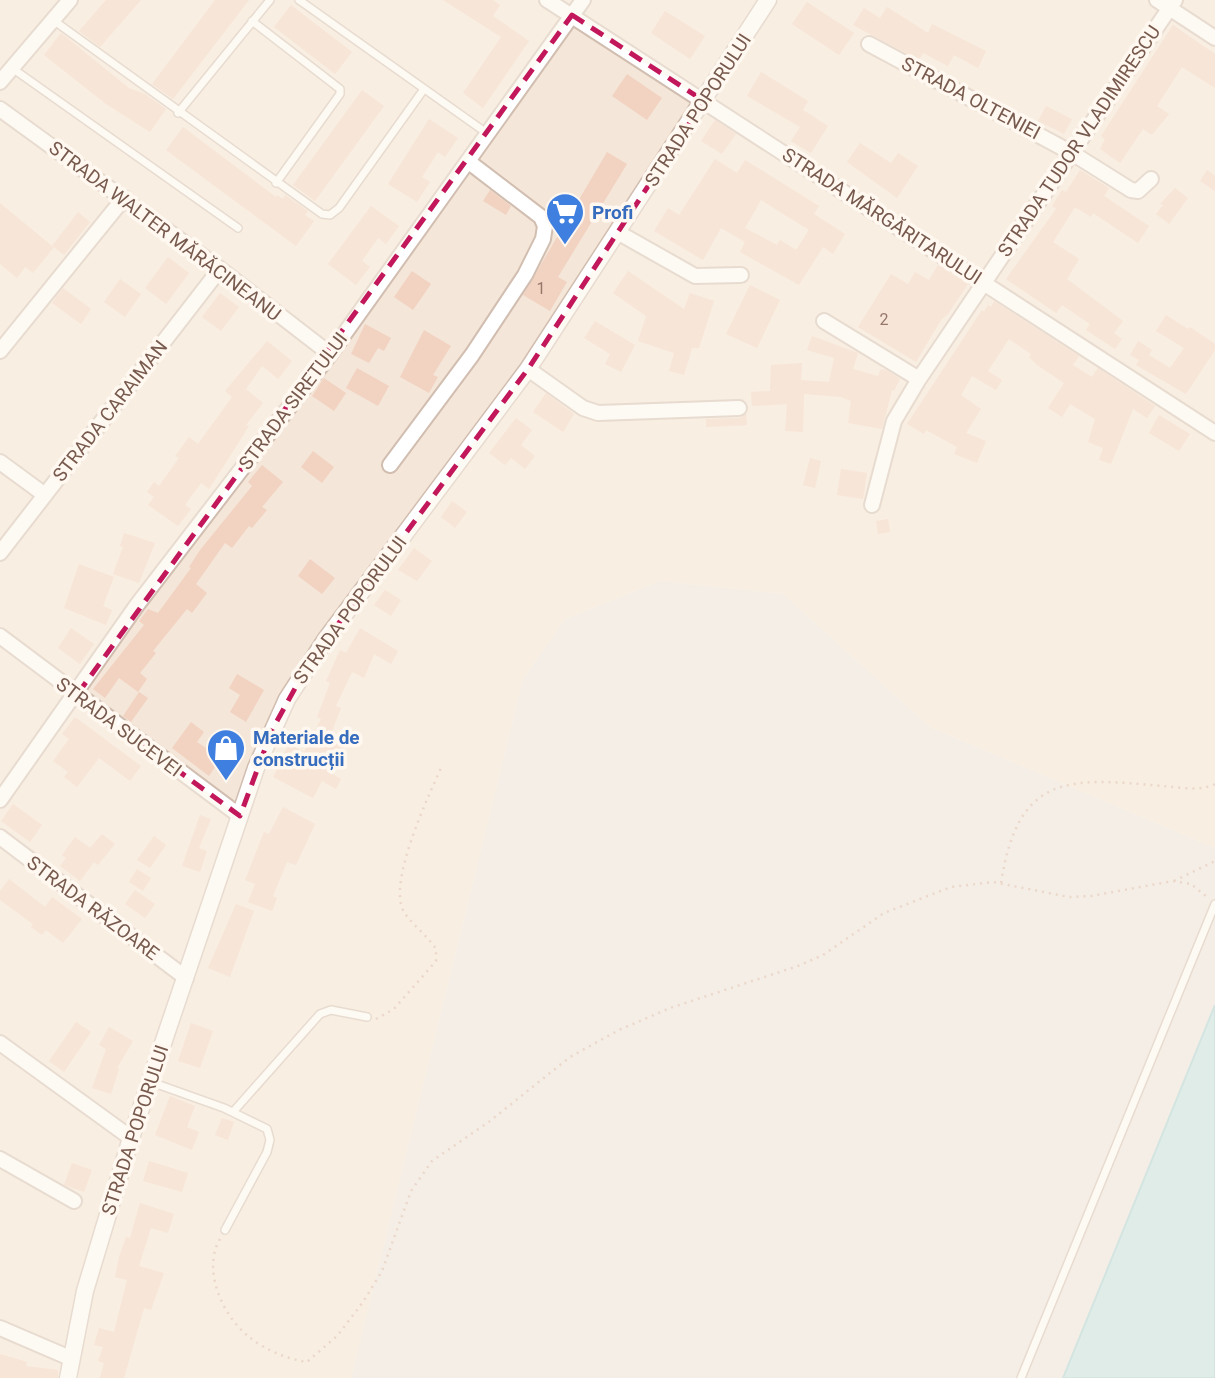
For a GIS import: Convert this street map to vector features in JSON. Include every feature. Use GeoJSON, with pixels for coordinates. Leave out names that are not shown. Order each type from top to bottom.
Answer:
{"type":"FeatureCollection","features":[{"type":"Feature","properties":{"kind":"street"},"geometry":{"type":"LineString","coordinates":[[0,82],[70,0]]}},
{"type":"Feature","properties":{"kind":"street","name":"STRADA MĂRGĂRITARULUI"},"geometry":{"type":"LineString","coordinates":[[547,0],[1215,433]]}},
{"type":"Feature","properties":{"kind":"street","name":"STRADA SIRETULUI"},"geometry":{"type":"LineString","coordinates":[[0,800],[76,696],[138,604],[330,354],[583,0]]}},
{"type":"Feature","properties":{"kind":"street","name":"STRADA POPORULUI"},"geometry":{"type":"LineString","coordinates":[[68,1378],[70,1358],[94,1259],[131,1138],[240,816],[272,730],[309,663],[528,369],[619,233],[768,0]]}},
{"type":"Feature","properties":{"kind":"street"},"geometry":{"type":"LineString","coordinates":[[1167,3],[1215,38]]}},
{"type":"Feature","properties":{"kind":"street","name":"STRADA TUDOR VLADIMIRESCU"},"geometry":{"type":"LineString","coordinates":[[872,505],[894,421],[983,282],[1072,153],[1167,3]]}},
{"type":"Feature","properties":{"kind":"street","name":"STRADA OLTENIEI"},"geometry":{"type":"LineString","coordinates":[[869,44],[1072,153],[1131,190],[1138,191],[1151,179]]}},
{"type":"Feature","properties":{"kind":"street","name":"STRADA WALTER MĂRĂCINEANU"},"geometry":{"type":"LineString","coordinates":[[0,109],[220,269],[330,354]]}},
{"type":"Feature","properties":{"kind":"street"},"geometry":{"type":"LineString","coordinates":[[390,466],[472,355],[525,275],[543,239],[545,226],[541,216],[469,162]]}},
{"type":"Feature","properties":{"kind":"street"},"geometry":{"type":"LineString","coordinates":[[0,351],[124,198]]}},
{"type":"Feature","properties":{"kind":"street"},"geometry":{"type":"LineString","coordinates":[[619,233],[695,276],[741,275]]}},
{"type":"Feature","properties":{"kind":"street","name":"STRADA CARAIMAN"},"geometry":{"type":"LineString","coordinates":[[0,553],[220,269]]}},
{"type":"Feature","properties":{"kind":"street"},"geometry":{"type":"LineString","coordinates":[[824,321],[919,379]]}},
{"type":"Feature","properties":{"kind":"street"},"geometry":{"type":"LineString","coordinates":[[528,369],[583,408],[598,413],[739,408]]}},
{"type":"Feature","properties":{"kind":"street"},"geometry":{"type":"LineString","coordinates":[[0,462],[45,495]]}},
{"type":"Feature","properties":{"kind":"street","name":"STRADA SUCEVEI"},"geometry":{"type":"LineString","coordinates":[[0,636],[76,696],[240,816]]}},
{"type":"Feature","properties":{"kind":"street","name":"STRADA RĂZOARE"},"geometry":{"type":"LineString","coordinates":[[0,837],[186,978]]}},
{"type":"Feature","properties":{"kind":"street"},"geometry":{"type":"LineString","coordinates":[[0,1043],[131,1138]]}},
{"type":"Feature","properties":{"kind":"street"},"geometry":{"type":"LineString","coordinates":[[0,1159],[74,1201]]}},
{"type":"Feature","properties":{"kind":"street"},"geometry":{"type":"LineString","coordinates":[[0,1328],[70,1358]]}},
{"type":"Feature","properties":{"kind":"lane"},"geometry":{"type":"LineString","coordinates":[[178,113],[270,0]]}},
{"type":"Feature","properties":{"kind":"lane"},"geometry":{"type":"LineString","coordinates":[[299,0],[489,135]]}},
{"type":"Feature","properties":{"kind":"lane"},"geometry":{"type":"LineString","coordinates":[[53,20],[178,113],[322,214],[330,215],[339,208],[424,89]]}},
{"type":"Feature","properties":{"kind":"lane"},"geometry":{"type":"LineString","coordinates":[[252,22],[340,89],[340,94],[276,183]]}},
{"type":"Feature","properties":{"kind":"lane"},"geometry":{"type":"LineString","coordinates":[[12,68],[238,228]]}},
{"type":"Feature","properties":{"kind":"lane"},"geometry":{"type":"LineString","coordinates":[[1021,1378],[1214,906]]}},
{"type":"Feature","properties":{"kind":"lane"},"geometry":{"type":"LineString","coordinates":[[233,1112],[320,1014],[331,1010],[367,1017]]}},
{"type":"Feature","properties":{"kind":"lane"},"geometry":{"type":"LineString","coordinates":[[150,1081],[233,1112],[267,1129],[270,1140],[260,1166],[225,1230]]}},
{"type":"Feature","properties":{"kind":"path"},"geometry":{"type":"LineString","coordinates":[[367,1017],[376,1020],[394,1009],[436,961],[436,949],[404,911],[400,900],[409,848],[441,768]]}},
{"type":"Feature","properties":{"kind":"path"},"geometry":{"type":"LineString","coordinates":[[1001,883],[1006,853],[1021,818],[1036,798],[1050,789],[1081,783],[1193,789],[1215,784]]}},
{"type":"Feature","properties":{"kind":"path"},"geometry":{"type":"LineString","coordinates":[[225,1230],[215,1247],[212,1264],[217,1289],[232,1319],[248,1336],[266,1347],[294,1360],[307,1362],[338,1335],[382,1271],[411,1191],[432,1161],[490,1121],[570,1057],[619,1030],[670,1008],[823,955],[884,913],[920,897],[975,882],[1001,883],[1069,897],[1091,896],[1173,881],[1215,861]]}},
{"type":"Feature","properties":{"kind":"path"},"geometry":{"type":"LineString","coordinates":[[1173,881],[1191,884],[1205,894],[1214,906]]}},
{"type":"Feature","properties":{"kind":"highlighted area"},"geometry":{"type":"Polygon","coordinates":[[[572,15],[704,101],[528,369],[309,663],[272,730],[240,816],[76,696],[572,15]]]}},
{"type":"Feature","properties":{"kind":"shaded area"},"geometry":{"type":"Polygon","coordinates":[[[0,0],[1215,0],[1215,848],[930,727],[783,594],[660,581],[565,619],[523,679],[351,1378],[0,1378],[0,0]]]}},
{"type":"Feature","properties":{"kind":"shaded area"},"geometry":{"type":"Polygon","coordinates":[[[660,581],[783,594],[930,727],[1215,848],[1215,1005],[1063,1378],[351,1378],[523,679],[565,619],[660,581]]]}},
{"type":"Feature","properties":{"kind":"water"},"geometry":{"type":"Polygon","coordinates":[[[1215,1005],[1215,1378],[1063,1378],[1215,1005]]]}},
{"type":"Feature","properties":{"kind":"building"},"geometry":{"type":"Polygon","coordinates":[[[106,0],[141,0],[100,47],[79,31],[106,0]]]}},
{"type":"Feature","properties":{"kind":"building"},"geometry":{"type":"Polygon","coordinates":[[[215,0],[249,0],[173,99],[152,84],[215,0]]]}},
{"type":"Feature","properties":{"kind":"building"},"geometry":{"type":"Polygon","coordinates":[[[443,0],[493,0],[500,5],[493,16],[529,41],[483,108],[463,93],[501,37],[443,0]]]}},
{"type":"Feature","properties":{"kind":"building"},"geometry":{"type":"Polygon","coordinates":[[[807,2],[854,33],[839,55],[792,24],[807,2]]]}},
{"type":"Feature","properties":{"kind":"building"},"geometry":{"type":"Polygon","coordinates":[[[291,5],[352,52],[335,74],[274,27],[291,5]]]}},
{"type":"Feature","properties":{"kind":"building"},"geometry":{"type":"Polygon","coordinates":[[[887,7],[928,33],[932,24],[986,51],[978,68],[954,55],[948,66],[923,53],[919,60],[853,25],[864,8],[880,18],[887,7]]]}},
{"type":"Feature","properties":{"kind":"building"},"geometry":{"type":"Polygon","coordinates":[[[665,11],[705,36],[690,59],[651,33],[665,11]]]}},
{"type":"Feature","properties":{"kind":"building"},"geometry":{"type":"Polygon","coordinates":[[[1173,25],[1215,54],[1215,88],[1182,67],[1157,106],[1169,114],[1152,135],[1143,129],[1120,163],[1100,149],[1105,139],[1101,136],[1173,25]]]}},
{"type":"Feature","properties":{"kind":"building"},"geometry":{"type":"Polygon","coordinates":[[[61,33],[129,88],[145,94],[166,109],[150,132],[106,104],[44,55],[61,33]]]}},
{"type":"Feature","properties":{"kind":"building"},"geometry":{"type":"Polygon","coordinates":[[[761,72],[808,101],[803,110],[828,126],[811,153],[791,141],[800,127],[747,96],[761,72]]]}},
{"type":"Feature","properties":{"kind":"building"},"geometry":{"type":"Polygon","coordinates":[[[627,74],[662,98],[647,120],[612,96],[627,74]]]}},
{"type":"Feature","properties":{"kind":"building"},"geometry":{"type":"Polygon","coordinates":[[[362,90],[384,106],[315,201],[293,185],[362,90]]]}},
{"type":"Feature","properties":{"kind":"building"},"geometry":{"type":"Polygon","coordinates":[[[1046,106],[1072,119],[1064,134],[1038,121],[1046,106]]]}},
{"type":"Feature","properties":{"kind":"building"},"geometry":{"type":"Polygon","coordinates":[[[429,119],[458,138],[445,157],[438,152],[422,177],[430,182],[417,202],[388,184],[429,119]]]}},
{"type":"Feature","properties":{"kind":"building"},"geometry":{"type":"Polygon","coordinates":[[[715,120],[736,134],[722,154],[701,141],[715,120]]]}},
{"type":"Feature","properties":{"kind":"building"},"geometry":{"type":"Polygon","coordinates":[[[183,127],[276,197],[277,195],[283,199],[285,195],[308,211],[305,215],[314,221],[296,246],[166,150],[183,127]]]}},
{"type":"Feature","properties":{"kind":"building"},"geometry":{"type":"Polygon","coordinates":[[[860,143],[891,163],[898,153],[918,166],[897,198],[847,162],[860,143]]]}},
{"type":"Feature","properties":{"kind":"building"},"geometry":{"type":"Polygon","coordinates":[[[607,152],[627,164],[558,277],[567,282],[550,311],[523,295],[607,152]]]}},
{"type":"Feature","properties":{"kind":"building"},"geometry":{"type":"Polygon","coordinates":[[[715,159],[737,173],[745,160],[819,206],[814,214],[845,234],[833,254],[823,247],[799,285],[740,252],[745,242],[721,228],[703,260],[654,231],[668,208],[679,215],[715,159]],[[761,200],[745,228],[777,245],[780,240],[796,250],[809,230],[761,200]]]}},
{"type":"Feature","properties":{"kind":"building"},"geometry":{"type":"Polygon","coordinates":[[[1080,170],[1109,188],[1104,196],[1149,226],[1138,243],[1093,213],[1091,217],[1075,207],[1053,242],[1079,259],[1067,279],[1123,321],[1114,333],[1122,339],[1115,349],[1086,330],[1090,324],[1062,305],[1056,313],[1006,279],[1056,209],[1052,206],[1062,190],[1066,192],[1080,170]]]}},
{"type":"Feature","properties":{"kind":"building"},"geometry":{"type":"Polygon","coordinates":[[[1207,170],[1215,176],[1215,191],[1200,181],[1207,170]]]}},
{"type":"Feature","properties":{"kind":"building"},"geometry":{"type":"Polygon","coordinates":[[[1175,188],[1188,198],[1169,224],[1156,214],[1163,205],[1160,204],[1175,188]]]}},
{"type":"Feature","properties":{"kind":"building"},"geometry":{"type":"Polygon","coordinates":[[[490,190],[511,206],[506,215],[483,201],[490,190]]]}},
{"type":"Feature","properties":{"kind":"building"},"geometry":{"type":"Polygon","coordinates":[[[0,203],[52,246],[78,212],[90,222],[64,255],[54,247],[33,273],[25,267],[17,278],[0,264],[0,203]]]}},
{"type":"Feature","properties":{"kind":"building"},"geometry":{"type":"Polygon","coordinates":[[[371,206],[399,226],[386,244],[378,238],[362,261],[370,267],[356,285],[328,264],[371,206]]]}},
{"type":"Feature","properties":{"kind":"building"},"geometry":{"type":"Polygon","coordinates":[[[168,257],[189,273],[166,304],[145,288],[168,257]]]}},
{"type":"Feature","properties":{"kind":"building"},"geometry":{"type":"Polygon","coordinates":[[[938,265],[968,284],[941,320],[916,362],[858,327],[891,274],[908,284],[915,272],[929,280],[938,265]]]}},
{"type":"Feature","properties":{"kind":"building"},"geometry":{"type":"Polygon","coordinates":[[[412,271],[431,284],[413,310],[394,297],[412,271]]]}},
{"type":"Feature","properties":{"kind":"building"},"geometry":{"type":"Polygon","coordinates":[[[628,271],[684,309],[690,293],[714,301],[699,348],[692,348],[684,375],[669,371],[674,353],[638,341],[646,316],[613,293],[628,271]]]}},
{"type":"Feature","properties":{"kind":"building"},"geometry":{"type":"Polygon","coordinates":[[[120,279],[141,294],[125,317],[104,302],[120,279]]]}},
{"type":"Feature","properties":{"kind":"building"},"geometry":{"type":"Polygon","coordinates":[[[750,285],[780,300],[757,348],[726,334],[750,285]]]}},
{"type":"Feature","properties":{"kind":"building"},"geometry":{"type":"Polygon","coordinates":[[[63,288],[91,309],[81,324],[52,303],[63,288]]]}},
{"type":"Feature","properties":{"kind":"building"},"geometry":{"type":"Polygon","coordinates":[[[220,293],[239,307],[221,331],[202,317],[220,293]]]}},
{"type":"Feature","properties":{"kind":"building"},"geometry":{"type":"Polygon","coordinates":[[[994,301],[1079,356],[1073,365],[1092,377],[1098,368],[1155,406],[1147,418],[1133,409],[1111,464],[1099,460],[1103,448],[1088,442],[1095,419],[1070,404],[1062,417],[1048,408],[1064,383],[1037,365],[1029,357],[1031,354],[1009,339],[988,371],[1002,380],[996,390],[972,376],[961,395],[981,409],[966,433],[986,441],[977,463],[954,454],[957,447],[926,430],[924,434],[907,424],[982,310],[984,312],[988,305],[991,307],[994,301]]]}},
{"type":"Feature","properties":{"kind":"building"},"geometry":{"type":"Polygon","coordinates":[[[1166,315],[1215,344],[1215,350],[1186,394],[1136,365],[1139,360],[1130,355],[1138,341],[1152,350],[1149,355],[1170,368],[1184,348],[1156,331],[1166,315]]]}},
{"type":"Feature","properties":{"kind":"building"},"geometry":{"type":"Polygon","coordinates":[[[595,321],[635,345],[621,372],[605,364],[610,354],[584,338],[595,321]]]}},
{"type":"Feature","properties":{"kind":"building"},"geometry":{"type":"Polygon","coordinates":[[[365,324],[391,338],[384,351],[378,348],[369,363],[351,354],[365,324]]]}},
{"type":"Feature","properties":{"kind":"building"},"geometry":{"type":"Polygon","coordinates":[[[424,330],[451,346],[433,375],[438,377],[429,393],[400,377],[424,330]]]}},
{"type":"Feature","properties":{"kind":"building"},"geometry":{"type":"Polygon","coordinates":[[[812,336],[858,353],[853,369],[878,376],[881,369],[886,370],[900,379],[894,391],[892,390],[882,429],[848,423],[851,401],[841,397],[804,394],[803,432],[785,431],[787,404],[752,406],[751,392],[770,391],[771,365],[802,363],[801,380],[829,382],[834,358],[807,350],[812,336]]]}},
{"type":"Feature","properties":{"kind":"building"},"geometry":{"type":"Polygon","coordinates":[[[267,341],[292,361],[278,379],[262,366],[246,389],[263,403],[246,425],[249,426],[209,489],[201,483],[185,505],[191,509],[178,526],[148,505],[154,497],[147,492],[154,482],[159,486],[179,458],[175,456],[189,437],[198,444],[232,397],[225,391],[267,341]]]}},
{"type":"Feature","properties":{"kind":"building"},"geometry":{"type":"Polygon","coordinates":[[[357,368],[389,386],[378,406],[346,388],[357,368]]]}},
{"type":"Feature","properties":{"kind":"building"},"geometry":{"type":"Polygon","coordinates":[[[324,378],[346,393],[334,411],[312,396],[324,378]]]}},
{"type":"Feature","properties":{"kind":"building"},"geometry":{"type":"Polygon","coordinates":[[[546,393],[574,414],[563,432],[533,412],[546,393]]]}},
{"type":"Feature","properties":{"kind":"building"},"geometry":{"type":"Polygon","coordinates":[[[746,414],[747,425],[706,427],[706,419],[739,418],[746,414]]]}},
{"type":"Feature","properties":{"kind":"building"},"geometry":{"type":"Polygon","coordinates":[[[1159,415],[1190,434],[1179,451],[1149,433],[1159,415]]]}},
{"type":"Feature","properties":{"kind":"building"},"geometry":{"type":"Polygon","coordinates":[[[516,418],[532,430],[521,445],[535,456],[525,469],[511,458],[505,465],[489,453],[516,418]]]}},
{"type":"Feature","properties":{"kind":"building"},"geometry":{"type":"Polygon","coordinates":[[[313,451],[334,467],[322,483],[301,467],[313,451]]]}},
{"type":"Feature","properties":{"kind":"building"},"geometry":{"type":"Polygon","coordinates":[[[810,458],[821,461],[815,488],[803,485],[810,458]]]}},
{"type":"Feature","properties":{"kind":"building"},"geometry":{"type":"Polygon","coordinates":[[[262,465],[283,482],[262,507],[267,510],[252,528],[249,526],[232,548],[225,543],[196,584],[207,593],[192,613],[187,609],[153,651],[156,653],[140,673],[147,679],[138,692],[119,678],[105,698],[93,689],[144,625],[139,621],[148,609],[158,613],[191,568],[189,567],[200,550],[252,486],[248,482],[262,465]]]}},
{"type":"Feature","properties":{"kind":"building"},"geometry":{"type":"Polygon","coordinates":[[[841,469],[867,473],[863,499],[837,495],[841,469]]]}},
{"type":"Feature","properties":{"kind":"building"},"geometry":{"type":"Polygon","coordinates":[[[452,501],[467,512],[455,528],[441,517],[452,501]]]}},
{"type":"Feature","properties":{"kind":"building"},"geometry":{"type":"Polygon","coordinates":[[[888,519],[890,532],[878,534],[876,521],[888,519]]]}},
{"type":"Feature","properties":{"kind":"building"},"geometry":{"type":"Polygon","coordinates":[[[124,533],[155,543],[139,583],[113,574],[123,547],[120,546],[124,533]]]}},
{"type":"Feature","properties":{"kind":"building"},"geometry":{"type":"Polygon","coordinates":[[[414,548],[432,561],[417,581],[398,570],[414,548]]]}},
{"type":"Feature","properties":{"kind":"building"},"geometry":{"type":"Polygon","coordinates":[[[310,559],[335,578],[322,594],[298,576],[310,559]]]}},
{"type":"Feature","properties":{"kind":"building"},"geometry":{"type":"Polygon","coordinates":[[[79,564],[114,577],[103,606],[112,610],[106,625],[64,608],[79,564]]]}},
{"type":"Feature","properties":{"kind":"building"},"geometry":{"type":"Polygon","coordinates":[[[385,590],[401,600],[391,616],[374,605],[385,590]]]}},
{"type":"Feature","properties":{"kind":"building"},"geometry":{"type":"Polygon","coordinates":[[[71,628],[94,644],[80,664],[58,648],[71,628]]]}},
{"type":"Feature","properties":{"kind":"building"},"geometry":{"type":"Polygon","coordinates":[[[360,628],[398,651],[391,664],[374,654],[364,678],[352,672],[336,706],[341,708],[331,734],[347,742],[331,773],[341,779],[336,789],[322,781],[313,798],[273,777],[289,744],[304,752],[321,719],[317,717],[330,683],[326,681],[340,650],[346,653],[360,628]]]}},
{"type":"Feature","properties":{"kind":"building"},"geometry":{"type":"Polygon","coordinates":[[[237,674],[264,690],[246,722],[230,712],[240,695],[229,688],[237,674]]]}},
{"type":"Feature","properties":{"kind":"building"},"geometry":{"type":"Polygon","coordinates":[[[139,692],[148,698],[131,722],[123,716],[139,692]]]}},
{"type":"Feature","properties":{"kind":"building"},"geometry":{"type":"Polygon","coordinates":[[[75,717],[141,766],[130,781],[99,758],[77,787],[64,777],[68,772],[53,761],[69,739],[62,734],[75,717]]]}},
{"type":"Feature","properties":{"kind":"building"},"geometry":{"type":"Polygon","coordinates":[[[191,722],[204,732],[197,742],[221,758],[209,776],[172,748],[191,722]]]}},
{"type":"Feature","properties":{"kind":"building"},"geometry":{"type":"Polygon","coordinates":[[[13,804],[42,825],[30,842],[1,821],[13,804]]]}},
{"type":"Feature","properties":{"kind":"building"},"geometry":{"type":"Polygon","coordinates":[[[283,807],[315,824],[296,865],[287,862],[273,896],[277,898],[272,911],[248,902],[255,884],[245,880],[264,832],[269,834],[283,807]]]}},
{"type":"Feature","properties":{"kind":"building"},"geometry":{"type":"Polygon","coordinates":[[[200,815],[211,819],[199,848],[207,851],[200,872],[182,866],[200,815]]]}},
{"type":"Feature","properties":{"kind":"building"},"geometry":{"type":"Polygon","coordinates":[[[102,834],[115,844],[98,865],[94,862],[80,881],[60,866],[66,858],[62,855],[75,837],[90,848],[102,834]]]}},
{"type":"Feature","properties":{"kind":"building"},"geometry":{"type":"Polygon","coordinates":[[[154,836],[166,845],[150,868],[137,860],[154,836]]]}},
{"type":"Feature","properties":{"kind":"building"},"geometry":{"type":"Polygon","coordinates":[[[137,869],[151,878],[143,891],[129,882],[137,869]]]}},
{"type":"Feature","properties":{"kind":"building"},"geometry":{"type":"Polygon","coordinates":[[[9,879],[45,907],[52,897],[82,919],[63,943],[46,930],[42,935],[31,927],[33,924],[0,900],[0,891],[9,879]]]}},
{"type":"Feature","properties":{"kind":"building"},"geometry":{"type":"Polygon","coordinates":[[[135,890],[155,904],[145,918],[125,904],[135,890]]]}},
{"type":"Feature","properties":{"kind":"building"},"geometry":{"type":"Polygon","coordinates":[[[236,904],[254,911],[230,977],[208,968],[236,904]]]}},
{"type":"Feature","properties":{"kind":"building"},"geometry":{"type":"Polygon","coordinates":[[[76,1022],[91,1032],[64,1072],[49,1061],[76,1022]]]}},
{"type":"Feature","properties":{"kind":"building"},"geometry":{"type":"Polygon","coordinates":[[[191,1023],[213,1031],[200,1068],[178,1061],[191,1023]]]}},
{"type":"Feature","properties":{"kind":"building"},"geometry":{"type":"Polygon","coordinates":[[[109,1027],[133,1041],[117,1068],[119,1069],[111,1094],[92,1088],[106,1049],[99,1045],[109,1027]]]}},
{"type":"Feature","properties":{"kind":"building"},"geometry":{"type":"Polygon","coordinates":[[[170,1096],[195,1106],[187,1127],[199,1132],[192,1150],[155,1135],[170,1096]]]}},
{"type":"Feature","properties":{"kind":"building"},"geometry":{"type":"Polygon","coordinates":[[[222,1118],[234,1122],[228,1140],[215,1135],[222,1118]]]}},
{"type":"Feature","properties":{"kind":"building"},"geometry":{"type":"Polygon","coordinates":[[[149,1161],[188,1173],[182,1192],[143,1181],[149,1161]]]}},
{"type":"Feature","properties":{"kind":"building"},"geometry":{"type":"Polygon","coordinates":[[[72,1163],[92,1170],[84,1192],[64,1185],[72,1163]]]}},
{"type":"Feature","properties":{"kind":"building"},"geometry":{"type":"Polygon","coordinates":[[[140,1203],[174,1214],[168,1233],[151,1228],[139,1266],[164,1273],[151,1310],[144,1308],[124,1378],[100,1378],[104,1363],[98,1361],[103,1347],[94,1345],[99,1328],[114,1332],[127,1280],[115,1277],[119,1257],[126,1237],[130,1238],[140,1203]]]}},
{"type":"Feature","properties":{"kind":"building"},"geometry":{"type":"Polygon","coordinates":[[[0,1354],[27,1362],[26,1366],[58,1370],[58,1378],[0,1378],[0,1354]]]}},
{"type":"Feature","properties":{"kind":"place","name":"Profi"},"geometry":{"type":"Point","coordinates":[565,246]}},
{"type":"Feature","properties":{"kind":"place","name":"Materiale de construcții"},"geometry":{"type":"Point","coordinates":[226,782]}}]}
